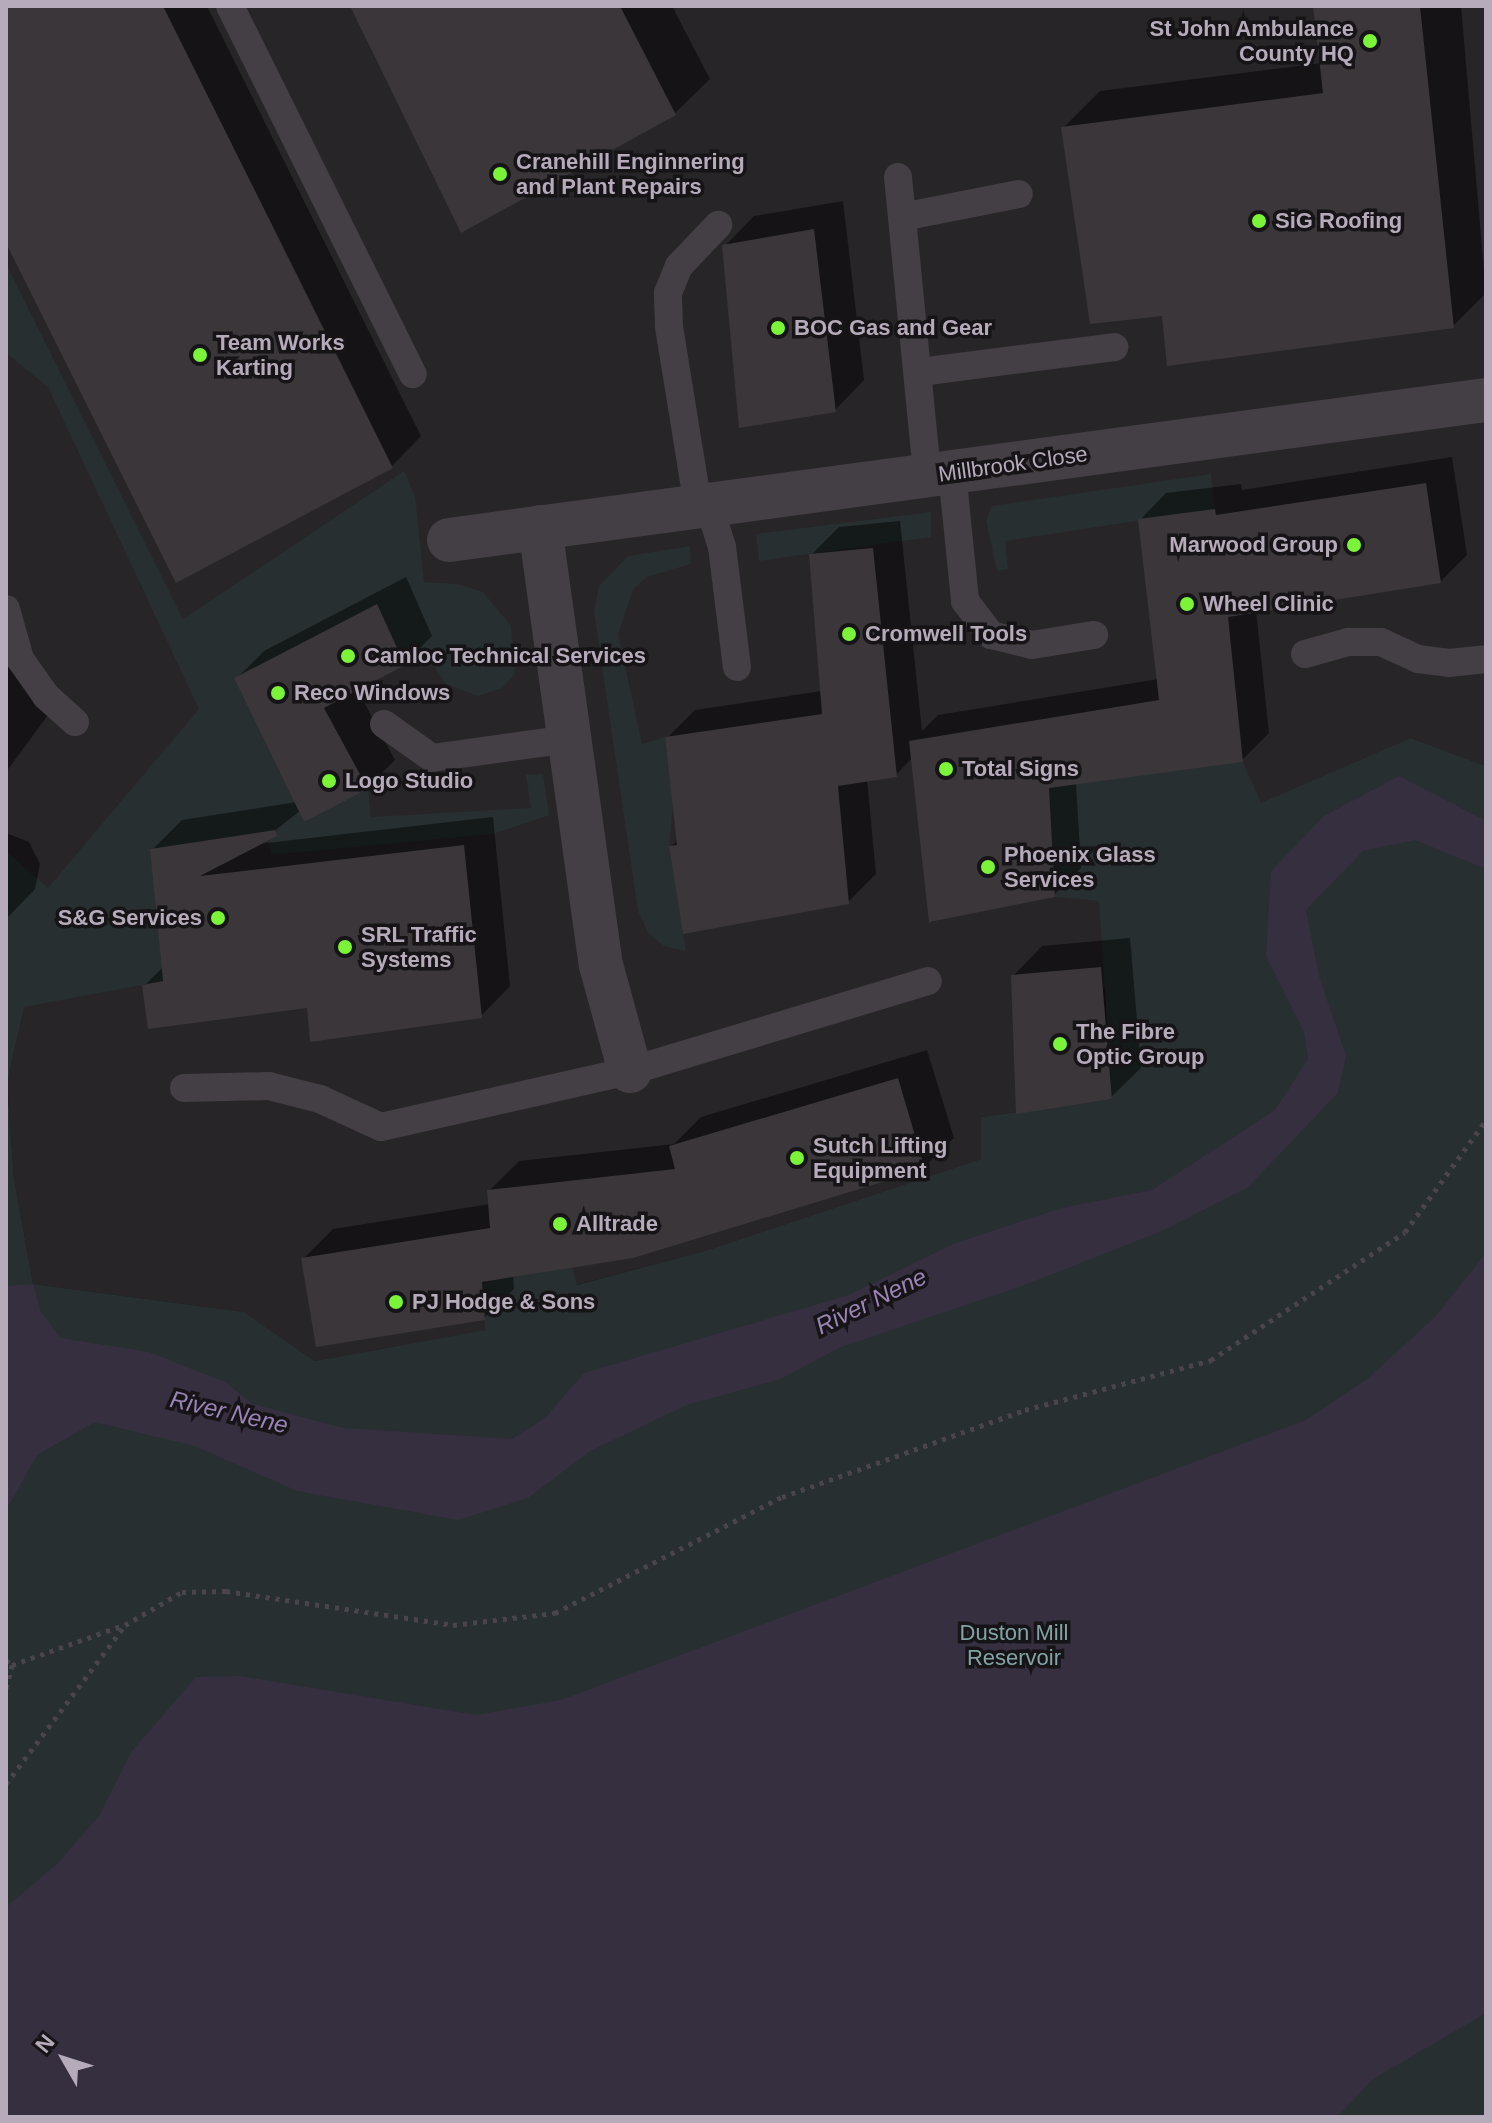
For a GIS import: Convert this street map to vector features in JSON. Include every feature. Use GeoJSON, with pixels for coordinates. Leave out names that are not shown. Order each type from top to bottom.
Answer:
{"type":"FeatureCollection","features":[{"type":"Feature","properties":{"kind":"street","name":"Millbrook Close"},"geometry":{"type":"LineString","coordinates":[[449,540],[1486,400]]}},
{"type":"Feature","properties":{"kind":"street"},"geometry":{"type":"LineString","coordinates":[[540,527],[601,965],[630,1071]]}},
{"type":"Feature","properties":{"kind":"lane"},"geometry":{"type":"LineString","coordinates":[[230,6],[413,374]]}},
{"type":"Feature","properties":{"kind":"lane"},"geometry":{"type":"LineString","coordinates":[[898,177],[920,372],[965,601],[991,635],[1032,645],[1094,635]]}},
{"type":"Feature","properties":{"kind":"lane"},"geometry":{"type":"LineString","coordinates":[[902,217],[1019,194]]}},
{"type":"Feature","properties":{"kind":"lane"},"geometry":{"type":"LineString","coordinates":[[718,225],[679,266],[668,293],[669,326],[704,505],[722,547],[737,667]]}},
{"type":"Feature","properties":{"kind":"lane"},"geometry":{"type":"LineString","coordinates":[[920,372],[1114,347]]}},
{"type":"Feature","properties":{"kind":"lane"},"geometry":{"type":"LineString","coordinates":[[6,609],[20,659],[46,696],[75,722]]}},
{"type":"Feature","properties":{"kind":"lane"},"geometry":{"type":"LineString","coordinates":[[1305,654],[1348,642],[1381,642],[1418,659],[1449,663],[1486,659]]}},
{"type":"Feature","properties":{"kind":"lane"},"geometry":{"type":"LineString","coordinates":[[384,724],[432,758],[569,739]]}},
{"type":"Feature","properties":{"kind":"lane"},"geometry":{"type":"LineString","coordinates":[[184,1088],[269,1086],[320,1099],[381,1127],[630,1071],[928,981]]}},
{"type":"Feature","properties":{"kind":"path"},"geometry":{"type":"LineString","coordinates":[[12,1665],[125,1625],[182,1592],[226,1591],[453,1625],[555,1613],[782,1497],[1025,1410],[1211,1360],[1405,1232],[1486,1120]]}},
{"type":"Feature","properties":{"kind":"path"},"geometry":{"type":"LineString","coordinates":[[6,1784],[125,1625]]}},
{"type":"Feature","properties":{"kind":"path"},"geometry":{"type":"LineString","coordinates":[[6,1660],[12,1665]]}},
{"type":"Feature","properties":{"kind":"path"},"geometry":{"type":"LineString","coordinates":[[6,1688],[12,1665]]}},
{"type":"Feature","properties":{"kind":"shaded area"},"geometry":{"type":"Polygon","coordinates":[[[6,6],[1486,6],[1486,766],[1411,738],[1103,989],[1112,1099],[981,1117],[981,1159],[708,1250],[576,1285],[571,1267],[494,1281],[482,1285],[486,1330],[315,1361],[244,1312],[33,1284],[14,1178],[7,1083],[18,1034],[6,1025],[6,6]]]}},
{"type":"Feature","properties":{"kind":"green space","name":"Duston Mill Reservoir"},"geometry":{"type":"Polygon","coordinates":[[[6,264],[183,619],[404,471],[415,496],[424,582],[457,584],[483,592],[511,626],[515,674],[502,688],[478,696],[446,684],[432,663],[405,665],[377,604],[234,678],[304,822],[368,789],[371,817],[531,808],[526,775],[543,774],[549,815],[493,834],[271,855],[268,832],[151,849],[163,981],[24,1007],[7,1083],[14,1178],[33,1284],[244,1312],[315,1361],[485,1330],[482,1285],[494,1280],[572,1267],[577,1285],[708,1250],[981,1159],[981,1117],[1112,1099],[1099,901],[1055,897],[1050,821],[919,803],[1243,762],[1261,803],[1411,738],[1486,766],[1486,2117],[6,2117],[6,851],[48,888],[199,709],[48,387],[6,353],[6,264]]]}},
{"type":"Feature","properties":{"kind":"green space"},"geometry":{"type":"Polygon","coordinates":[[[1211,474],[1215,509],[1005,541],[1008,569],[997,571],[986,520],[992,506],[1211,474]]]}},
{"type":"Feature","properties":{"kind":"green space"},"geometry":{"type":"Polygon","coordinates":[[[931,512],[931,537],[759,561],[756,534],[931,512]]]}},
{"type":"Feature","properties":{"kind":"green space"},"geometry":{"type":"Polygon","coordinates":[[[690,546],[691,564],[647,577],[633,589],[618,634],[642,744],[665,737],[673,806],[669,846],[686,951],[664,946],[649,934],[638,911],[594,611],[599,586],[628,556],[690,546]]]}},
{"type":"Feature","properties":{"kind":"water","name":"River Nene"},"geometry":{"type":"Polygon","coordinates":[[[1399,776],[1486,821],[1486,869],[1415,840],[1363,851],[1306,910],[1319,976],[1346,1056],[1338,1093],[1247,1188],[1162,1231],[1022,1286],[841,1347],[780,1379],[687,1405],[590,1451],[528,1498],[458,1520],[297,1491],[195,1446],[95,1422],[37,1455],[6,1510],[6,1286],[33,1284],[41,1312],[61,1338],[149,1352],[225,1382],[253,1404],[343,1428],[512,1439],[545,1418],[584,1373],[849,1295],[953,1244],[1062,1208],[1152,1190],[1275,1110],[1308,1059],[1304,1032],[1266,956],[1271,871],[1324,816],[1399,776]]]}},
{"type":"Feature","properties":{"kind":"water","name":"Duston Mill Reservoir"},"geometry":{"type":"Polygon","coordinates":[[[1486,1253],[1486,2013],[1373,2079],[1337,2117],[6,2117],[6,1907],[57,1864],[99,1816],[132,1751],[196,1677],[239,1676],[476,1715],[561,1700],[1306,1420],[1366,1380],[1435,1317],[1486,1253]]]}},
{"type":"Feature","properties":{"kind":"building","name":"Team Works Karting"},"geometry":{"type":"Polygon","coordinates":[[[6,6],[163,6],[393,468],[176,583],[6,243],[6,6]]]}},
{"type":"Feature","properties":{"kind":"building","name":"Cranehill Enginnering and Plant Repairs"},"geometry":{"type":"Polygon","coordinates":[[[350,6],[620,6],[676,115],[461,233],[350,6]]]}},
{"type":"Feature","properties":{"kind":"building","name":"SiG Roofing"},"geometry":{"type":"Polygon","coordinates":[[[1313,6],[1420,6],[1454,328],[1167,366],[1162,316],[1090,324],[1061,127],[1323,93],[1313,6]]]}},
{"type":"Feature","properties":{"kind":"building","name":"BOC Gas and Gear"},"geometry":{"type":"Polygon","coordinates":[[[814,229],[836,412],[739,428],[722,245],[814,229]]]}},
{"type":"Feature","properties":{"kind":"building"},"geometry":{"type":"Polygon","coordinates":[[[1426,483],[1441,583],[1228,617],[1243,762],[1049,788],[1055,897],[929,922],[909,741],[1159,700],[1138,519],[1215,509],[1216,515],[1426,483]]]}},
{"type":"Feature","properties":{"kind":"building"},"geometry":{"type":"Polygon","coordinates":[[[873,548],[897,777],[838,786],[849,904],[683,934],[669,846],[677,845],[665,737],[822,714],[809,554],[873,548]]]}},
{"type":"Feature","properties":{"kind":"building"},"geometry":{"type":"Polygon","coordinates":[[[377,604],[405,665],[324,708],[368,789],[304,822],[234,678],[377,604]]]}},
{"type":"Feature","properties":{"kind":"building"},"geometry":{"type":"Polygon","coordinates":[[[275,830],[277,836],[200,876],[464,845],[482,1018],[310,1042],[307,1008],[148,1029],[142,985],[163,981],[150,849],[275,830]]]}},
{"type":"Feature","properties":{"kind":"building","name":"The Fibre Optic Group"},"geometry":{"type":"Polygon","coordinates":[[[1101,967],[1112,1099],[1016,1114],[1011,975],[1101,967]]]}},
{"type":"Feature","properties":{"kind":"building"},"geometry":{"type":"Polygon","coordinates":[[[898,1078],[925,1169],[633,1258],[482,1282],[485,1320],[316,1347],[301,1258],[490,1228],[487,1190],[675,1169],[669,1146],[898,1078]]]}},
{"type":"Feature","properties":{"kind":"place","name":"St John Ambulance County HQ"},"geometry":{"type":"Point","coordinates":[1370,41]}},
{"type":"Feature","properties":{"kind":"place","name":"Cranehill Enginnering and Plant Repairs"},"geometry":{"type":"Point","coordinates":[500,174]}},
{"type":"Feature","properties":{"kind":"place","name":"SiG Roofing"},"geometry":{"type":"Point","coordinates":[1259,221]}},
{"type":"Feature","properties":{"kind":"place","name":"BOC Gas and Gear"},"geometry":{"type":"Point","coordinates":[778,328]}},
{"type":"Feature","properties":{"kind":"place","name":"Team Works Karting"},"geometry":{"type":"Point","coordinates":[200,355]}},
{"type":"Feature","properties":{"kind":"place","name":"Marwood Group"},"geometry":{"type":"Point","coordinates":[1354,545]}},
{"type":"Feature","properties":{"kind":"place","name":"Wheel Clinic"},"geometry":{"type":"Point","coordinates":[1187,604]}},
{"type":"Feature","properties":{"kind":"place","name":"Cromwell Tools"},"geometry":{"type":"Point","coordinates":[849,634]}},
{"type":"Feature","properties":{"kind":"place","name":"Camloc Technical Services"},"geometry":{"type":"Point","coordinates":[348,656]}},
{"type":"Feature","properties":{"kind":"place","name":"Reco Windows"},"geometry":{"type":"Point","coordinates":[278,693]}},
{"type":"Feature","properties":{"kind":"place","name":"Total Signs"},"geometry":{"type":"Point","coordinates":[946,769]}},
{"type":"Feature","properties":{"kind":"place","name":"Logo Studio"},"geometry":{"type":"Point","coordinates":[329,781]}},
{"type":"Feature","properties":{"kind":"place","name":"Phoenix Glass Services"},"geometry":{"type":"Point","coordinates":[988,867]}},
{"type":"Feature","properties":{"kind":"place","name":"S&G Services"},"geometry":{"type":"Point","coordinates":[218,918]}},
{"type":"Feature","properties":{"kind":"place","name":"SRL Traffic Systems"},"geometry":{"type":"Point","coordinates":[345,947]}},
{"type":"Feature","properties":{"kind":"place","name":"The Fibre Optic Group"},"geometry":{"type":"Point","coordinates":[1060,1044]}},
{"type":"Feature","properties":{"kind":"place","name":"Sutch Lifting Equipment"},"geometry":{"type":"Point","coordinates":[797,1158]}},
{"type":"Feature","properties":{"kind":"place","name":"Alltrade"},"geometry":{"type":"Point","coordinates":[560,1224]}},
{"type":"Feature","properties":{"kind":"place","name":"PJ Hodge & Sons"},"geometry":{"type":"Point","coordinates":[396,1302]}}]}
